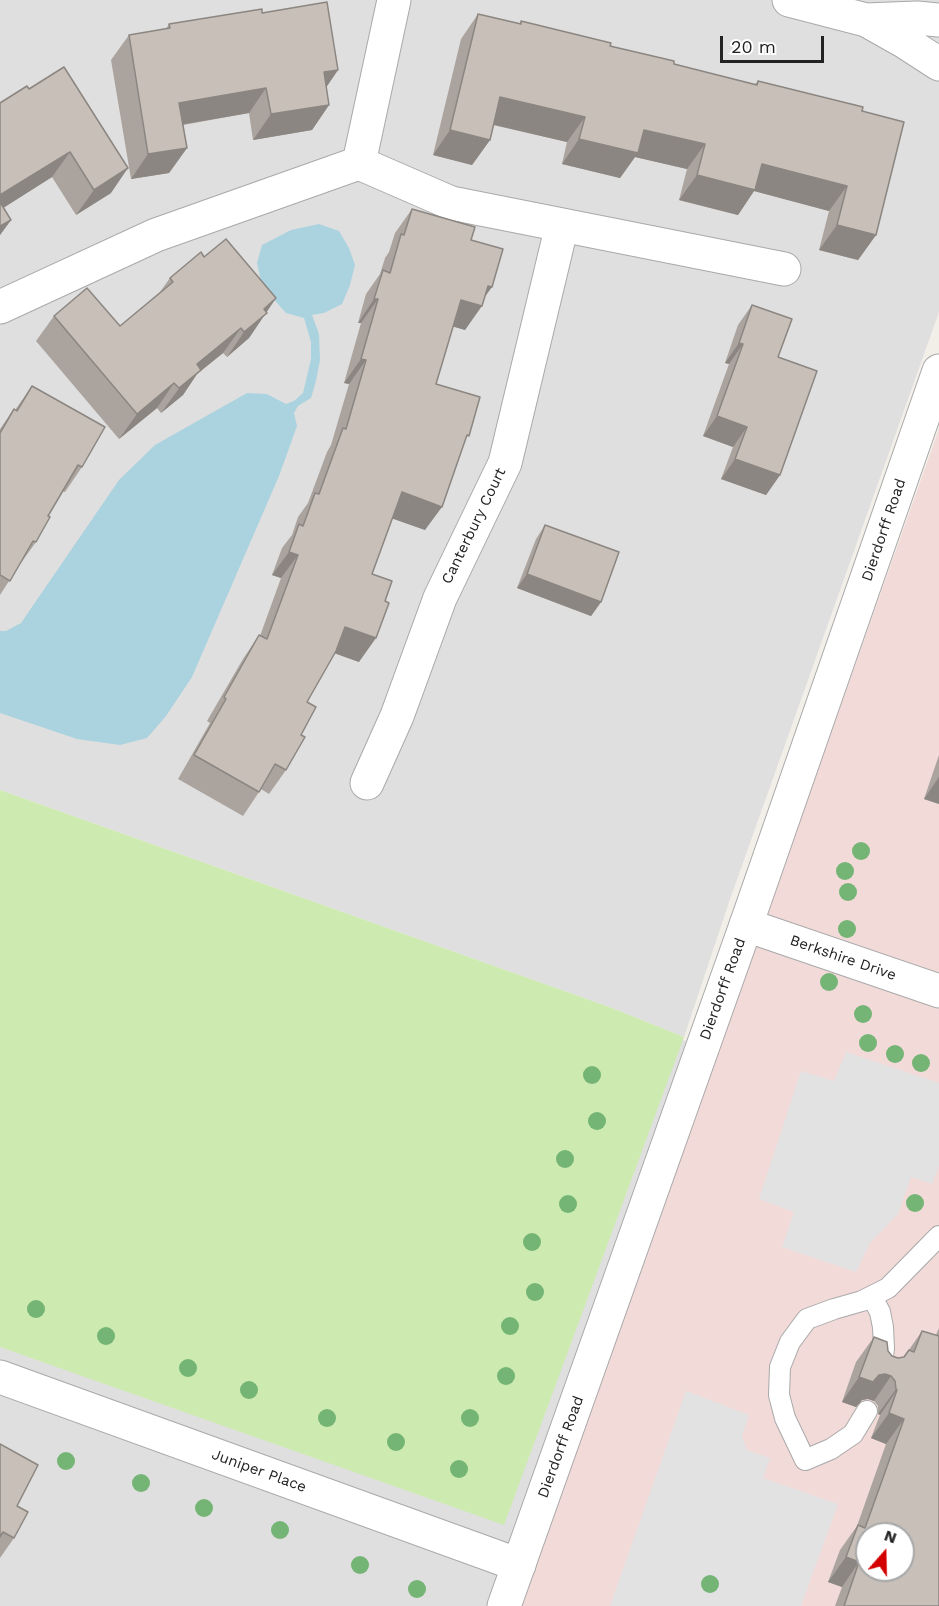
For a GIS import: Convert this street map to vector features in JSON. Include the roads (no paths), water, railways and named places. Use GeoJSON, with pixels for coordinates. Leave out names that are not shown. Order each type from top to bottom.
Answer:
{"type":"FeatureCollection","features":[{"type":"Feature","properties":{"kind":"street"},"geometry":{"type":"LineString","coordinates":[[359,163],[394,0]]}},
{"type":"Feature","properties":{"kind":"street"},"geometry":{"type":"LineString","coordinates":[[789,0],[866,20],[939,64]]}},
{"type":"Feature","properties":{"kind":"street"},"geometry":{"type":"LineString","coordinates":[[866,20],[917,18],[939,20]]}},
{"type":"Feature","properties":{"kind":"street"},"geometry":{"type":"LineString","coordinates":[[0,307],[156,235],[359,163],[451,203],[784,269]]}},
{"type":"Feature","properties":{"kind":"street","name":"Canterbury Court"},"geometry":{"type":"LineString","coordinates":[[367,783],[397,716],[440,598],[505,463],[562,225]]}},
{"type":"Feature","properties":{"kind":"street","name":"Dierdorff Road"},"geometry":{"type":"LineString","coordinates":[[504,1606],[746,925],[939,371]]}},
{"type":"Feature","properties":{"kind":"street","name":"Berkshire Drive"},"geometry":{"type":"LineString","coordinates":[[746,925],[939,991]]}},
{"type":"Feature","properties":{"kind":"street","name":"Juniper Place"},"geometry":{"type":"LineString","coordinates":[[0,1377],[519,1565]]}},
{"type":"Feature","properties":{"kind":"lane"},"geometry":{"type":"LineString","coordinates":[[867,1411],[853,1434],[831,1449],[805,1460],[785,1418],[779,1395],[780,1367],[790,1342],[807,1320],[872,1297],[888,1288],[939,1236]]}},
{"type":"Feature","properties":{"kind":"lane"},"geometry":{"type":"LineString","coordinates":[[872,1297],[880,1312],[883,1326],[884,1348],[881,1371]]}},
{"type":"Feature","properties":{"kind":"water"},"geometry":{"type":"Polygon","coordinates":[[[319,224],[339,231],[349,248],[355,265],[350,285],[342,304],[324,313],[312,315],[319,334],[320,360],[311,398],[298,406],[294,413],[297,426],[279,476],[192,677],[166,716],[147,738],[120,745],[77,739],[0,713],[0,631],[6,631],[21,623],[119,480],[155,445],[247,393],[267,394],[286,404],[294,401],[303,393],[311,359],[311,342],[304,318],[286,313],[262,286],[257,263],[262,245],[291,230],[319,224]]]}}]}
